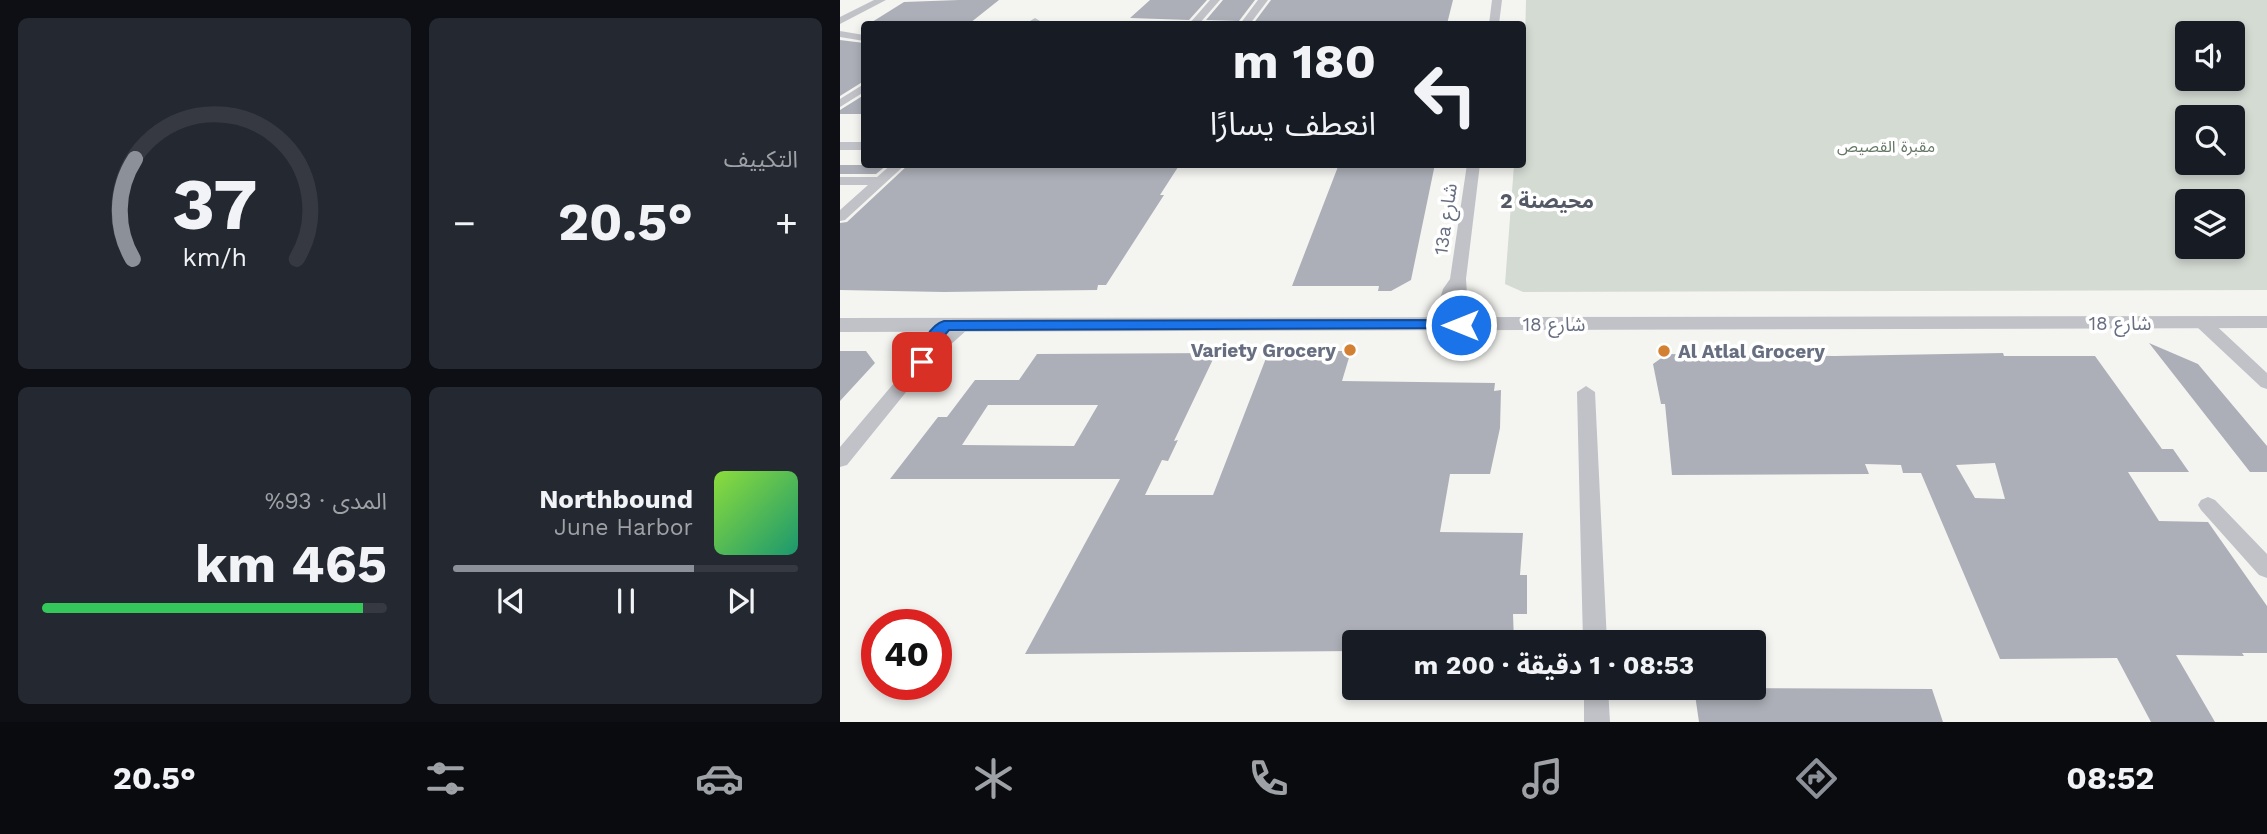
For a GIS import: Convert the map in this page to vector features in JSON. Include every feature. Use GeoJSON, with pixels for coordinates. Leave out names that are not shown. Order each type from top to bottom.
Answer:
{"type":"FeatureCollection","features":[{"type":"Feature","properties":{"kind":"street"},"geometry":{"type":"LineString","coordinates":[[840,22],[881,0]]}},
{"type":"Feature","properties":{"kind":"street"},"geometry":{"type":"LineString","coordinates":[[1197,21],[1215,0]]}},
{"type":"Feature","properties":{"kind":"street"},"geometry":{"type":"LineString","coordinates":[[1247,21],[1264,0]]}},
{"type":"Feature","properties":{"kind":"street"},"geometry":{"type":"LineString","coordinates":[[1494,21],[1497,0]]}},
{"type":"Feature","properties":{"kind":"street"},"geometry":{"type":"LineString","coordinates":[[840,34],[859,13]]}},
{"type":"Feature","properties":{"kind":"street"},"geometry":{"type":"LineString","coordinates":[[1111,21],[1116,14]]}},
{"type":"Feature","properties":{"kind":"street"},"geometry":{"type":"LineString","coordinates":[[840,34],[861,38]]}},
{"type":"Feature","properties":{"kind":"street"},"geometry":{"type":"LineString","coordinates":[[840,104],[861,89]]}},
{"type":"Feature","properties":{"kind":"street"},"geometry":{"type":"LineString","coordinates":[[840,146],[861,146]]}},
{"type":"Feature","properties":{"kind":"street"},"geometry":{"type":"LineString","coordinates":[[840,217],[896,168]]}},
{"type":"Feature","properties":{"kind":"street","name":"13a شارع"},"geometry":{"type":"LineString","coordinates":[[1451,325],[1473,168]]}},
{"type":"Feature","properties":{"kind":"street"},"geometry":{"type":"LineString","coordinates":[[840,181],[881,181]]}},
{"type":"Feature","properties":{"kind":"street"},"geometry":{"type":"LineString","coordinates":[[840,202],[857,202]]}},
{"type":"Feature","properties":{"kind":"street","name":"شارع 18"},"geometry":{"type":"LineString","coordinates":[[840,325],[2267,322]]}},
{"type":"Feature","properties":{"kind":"street"},"geometry":{"type":"LineString","coordinates":[[2213,323],[2267,383]]}},
{"type":"Feature","properties":{"kind":"street"},"geometry":{"type":"LineString","coordinates":[[840,460],[953,325]]}},
{"type":"Feature","properties":{"kind":"street"},"geometry":{"type":"LineString","coordinates":[[1586,392],[1595,630]]}},
{"type":"Feature","properties":{"kind":"street"},"geometry":{"type":"LineString","coordinates":[[2208,505],[2267,569]]}},
{"type":"Feature","properties":{"kind":"street"},"geometry":{"type":"LineString","coordinates":[[1596,700],[1597,722]]}},
{"type":"Feature","properties":{"kind":"green space","name":"مقبرة القصيص"},"geometry":{"type":"Polygon","coordinates":[[[1526,0],[2267,0],[2267,290],[1523,292],[1505,284],[1514,168],[1526,168],[1526,0]]]}},
{"type":"Feature","properties":{"kind":"building"},"geometry":{"type":"Polygon","coordinates":[[[999,0],[973,21],[874,21],[904,2],[999,0]]]}},
{"type":"Feature","properties":{"kind":"building"},"geometry":{"type":"Polygon","coordinates":[[[1150,0],[1207,0],[1189,20],[1130,18],[1150,0]]]}},
{"type":"Feature","properties":{"kind":"building"},"geometry":{"type":"Polygon","coordinates":[[[1223,0],[1255,0],[1239,21],[1206,20],[1223,0]]]}},
{"type":"Feature","properties":{"kind":"building"},"geometry":{"type":"Polygon","coordinates":[[[1271,0],[1453,0],[1448,21],[1255,21],[1271,0]]]}},
{"type":"Feature","properties":{"kind":"building"},"geometry":{"type":"Polygon","coordinates":[[[840,40],[861,43],[861,83],[840,96],[840,40]]]}},
{"type":"Feature","properties":{"kind":"building"},"geometry":{"type":"Polygon","coordinates":[[[861,97],[861,114],[840,114],[840,110],[861,97]]]}},
{"type":"Feature","properties":{"kind":"building"},"geometry":{"type":"Polygon","coordinates":[[[840,165],[883,168],[876,174],[840,174],[840,165]]]}},
{"type":"Feature","properties":{"kind":"building"},"geometry":{"type":"Polygon","coordinates":[[[905,168],[1177,168],[1160,195],[1164,195],[1106,285],[1098,285],[1097,290],[840,290],[840,223],[847,222],[905,168]]]}},
{"type":"Feature","properties":{"kind":"building"},"geometry":{"type":"Polygon","coordinates":[[[1337,168],[1434,168],[1411,280],[1391,291],[1378,291],[1379,286],[1292,286],[1337,168]]]}},
{"type":"Feature","properties":{"kind":"building"},"geometry":{"type":"Polygon","coordinates":[[[2149,343],[2198,364],[2267,446],[2267,472],[2250,472],[2149,343]]]}},
{"type":"Feature","properties":{"kind":"building"},"geometry":{"type":"Polygon","coordinates":[[[840,351],[866,351],[875,363],[840,401],[840,351]]]}},
{"type":"Feature","properties":{"kind":"building"},"geometry":{"type":"Polygon","coordinates":[[[1324,351],[1351,351],[1342,381],[1495,383],[1494,391],[1501,390],[1500,428],[1490,474],[1450,474],[1440,532],[1523,533],[1520,575],[1527,575],[1527,614],[1513,614],[1514,630],[1342,630],[1342,651],[1025,654],[1120,479],[890,479],[938,417],[947,417],[975,380],[1019,380],[1037,354],[1216,353],[1174,441],[1178,440],[1168,461],[1162,460],[1145,495],[1213,495],[1268,353],[1320,354],[1324,351]],[[988,405],[962,445],[1074,446],[1098,405],[988,405]]]}},
{"type":"Feature","properties":{"kind":"building"},"geometry":{"type":"Polygon","coordinates":[[[2003,353],[2004,356],[2095,356],[2162,449],[2173,449],[2189,472],[2128,472],[2159,521],[2208,522],[2267,606],[2267,653],[2242,653],[2244,656],[2176,655],[2215,722],[2151,722],[2117,658],[2000,659],[1921,473],[1903,473],[1901,465],[1865,464],[1869,474],[1672,475],[1665,404],[1661,404],[1653,364],[1667,354],[1835,356],[2003,353]],[[1995,463],[1956,465],[1975,498],[2005,499],[1995,463]]]}},
{"type":"Feature","properties":{"kind":"building"},"geometry":{"type":"Polygon","coordinates":[[[1766,688],[1932,689],[1943,722],[1699,722],[1696,700],[1766,700],[1766,688]]]}},
{"type":"Feature","properties":{"kind":"place","name":"Variety Grocery"},"geometry":{"type":"Point","coordinates":[1350,350]}},
{"type":"Feature","properties":{"kind":"place","name":"Al Atlal Grocery"},"geometry":{"type":"Point","coordinates":[1664,351]}},
{"type":"Feature","properties":{"kind":"district","name":"محيصنة 2"},"geometry":{"type":"Point","coordinates":[1547,201]}},
{"type":"Feature","properties":{"kind":"route"},"geometry":{"type":"LineString","coordinates":[[922,362],[927,348],[944,325],[1461,325]]}}]}
